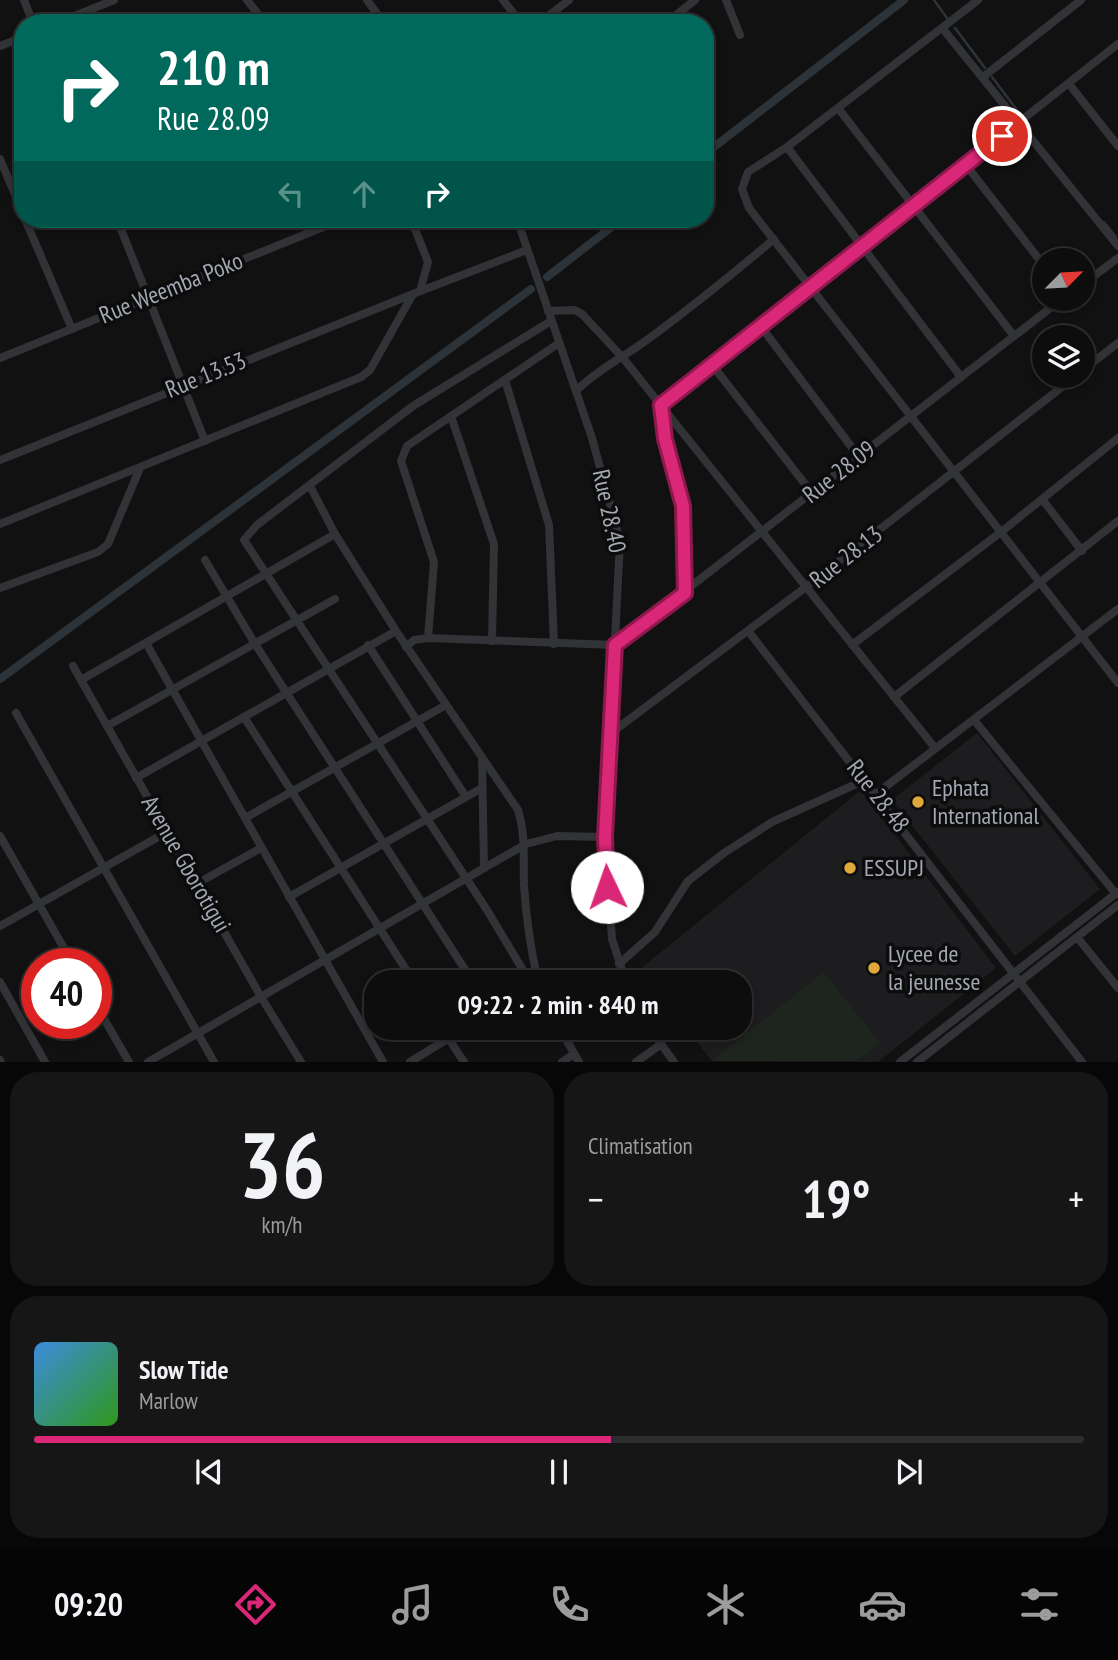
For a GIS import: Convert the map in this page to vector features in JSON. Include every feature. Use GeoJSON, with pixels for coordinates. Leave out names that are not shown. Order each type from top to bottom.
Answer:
{"type":"FeatureCollection","features":[{"type":"Feature","properties":{"kind":"street"},"geometry":{"type":"LineString","coordinates":[[79,14],[114,0]]}},
{"type":"Feature","properties":{"kind":"street"},"geometry":{"type":"LineString","coordinates":[[247,0],[258,14]]}},
{"type":"Feature","properties":{"kind":"street"},"geometry":{"type":"LineString","coordinates":[[366,0],[377,14]]}},
{"type":"Feature","properties":{"kind":"street"},"geometry":{"type":"LineString","coordinates":[[503,0],[514,14]]}},
{"type":"Feature","properties":{"kind":"street"},"geometry":{"type":"LineString","coordinates":[[551,14],[569,0]]}},
{"type":"Feature","properties":{"kind":"street"},"geometry":{"type":"LineString","coordinates":[[677,14],[695,0]]}},
{"type":"Feature","properties":{"kind":"street"},"geometry":{"type":"LineString","coordinates":[[726,0],[740,35]]}},
{"type":"Feature","properties":{"kind":"street"},"geometry":{"type":"LineString","coordinates":[[978,0],[786,147],[748,172],[742,189],[749,208],[1118,683]]}},
{"type":"Feature","properties":{"kind":"street"},"geometry":{"type":"LineString","coordinates":[[983,77],[1081,0]]}},
{"type":"Feature","properties":{"kind":"street"},"geometry":{"type":"LineString","coordinates":[[943,29],[1020,121],[1118,246]]}},
{"type":"Feature","properties":{"kind":"street"},"geometry":{"type":"LineString","coordinates":[[661,405],[762,328],[810,287],[1118,44]]}},
{"type":"Feature","properties":{"kind":"street"},"geometry":{"type":"LineString","coordinates":[[1069,84],[1118,146]]}},
{"type":"Feature","properties":{"kind":"street"},"geometry":{"type":"LineString","coordinates":[[838,108],[1014,336]]}},
{"type":"Feature","properties":{"kind":"street"},"geometry":{"type":"LineString","coordinates":[[786,147],[961,377]]}},
{"type":"Feature","properties":{"kind":"street"},"geometry":{"type":"LineString","coordinates":[[0,159],[14,192]]}},
{"type":"Feature","properties":{"kind":"street"},"geometry":{"type":"LineString","coordinates":[[966,165],[1032,250]]}},
{"type":"Feature","properties":{"kind":"street"},"geometry":{"type":"LineString","coordinates":[[29,228],[72,329]]}},
{"type":"Feature","properties":{"kind":"street"},"geometry":{"type":"LineString","coordinates":[[121,228],[205,441]]}},
{"type":"Feature","properties":{"kind":"street","name":"Rue Weemba Poko"},"geometry":{"type":"LineString","coordinates":[[0,358],[320,228]]}},
{"type":"Feature","properties":{"kind":"street"},"geometry":{"type":"LineString","coordinates":[[0,524],[361,377],[370,370],[417,292],[428,262],[415,228]]}},
{"type":"Feature","properties":{"kind":"street","name":"Rue 28.40"},"geometry":{"type":"LineString","coordinates":[[520,228],[576,391],[620,541],[605,837],[608,912],[621,970]]}},
{"type":"Feature","properties":{"kind":"street"},"geometry":{"type":"LineString","coordinates":[[576,391],[597,372],[623,358],[697,303],[774,239]]}},
{"type":"Feature","properties":{"kind":"street","name":"Rue 13.53"},"geometry":{"type":"LineString","coordinates":[[0,460],[183,384],[527,250]]}},
{"type":"Feature","properties":{"kind":"street"},"geometry":{"type":"LineString","coordinates":[[1096,274],[1118,258]]}},
{"type":"Feature","properties":{"kind":"street"},"geometry":{"type":"LineString","coordinates":[[548,311],[575,310],[582,314],[623,358],[935,748]]}},
{"type":"Feature","properties":{"kind":"street","name":"Rue 28.09"},"geometry":{"type":"LineString","coordinates":[[615,645],[1045,312]]}},
{"type":"Feature","properties":{"kind":"street"},"geometry":{"type":"LineString","coordinates":[[523,970],[498,927],[244,543],[245,536],[413,406],[551,321]]}},
{"type":"Feature","properties":{"kind":"street"},"geometry":{"type":"LineString","coordinates":[[762,328],[859,457]]}},
{"type":"Feature","properties":{"kind":"street"},"geometry":{"type":"LineString","coordinates":[[428,638],[434,562],[401,461],[402,453],[407,446],[559,343]]}},
{"type":"Feature","properties":{"kind":"street"},"geometry":{"type":"LineString","coordinates":[[1095,362],[1116,348]]}},
{"type":"Feature","properties":{"kind":"street"},"geometry":{"type":"LineString","coordinates":[[713,366],[812,493]]}},
{"type":"Feature","properties":{"kind":"street"},"geometry":{"type":"LineString","coordinates":[[505,380],[549,525],[554,644]]}},
{"type":"Feature","properties":{"kind":"street","name":"Rue 28.13"},"geometry":{"type":"LineString","coordinates":[[611,733],[749,632],[1061,388]]}},
{"type":"Feature","properties":{"kind":"street"},"geometry":{"type":"LineString","coordinates":[[661,405],[665,439],[683,506],[685,593]]}},
{"type":"Feature","properties":{"kind":"street"},"geometry":{"type":"LineString","coordinates":[[451,416],[494,544],[492,641]]}},
{"type":"Feature","properties":{"kind":"street"},"geometry":{"type":"LineString","coordinates":[[852,645],[1001,532],[1118,438]]}},
{"type":"Feature","properties":{"kind":"street"},"geometry":{"type":"LineString","coordinates":[[0,588],[98,552],[108,544],[140,468]]}},
{"type":"Feature","properties":{"kind":"street"},"geometry":{"type":"LineString","coordinates":[[310,486],[335,534],[406,647],[518,810],[526,844],[524,881],[528,929],[536,970]]}},
{"type":"Feature","properties":{"kind":"street"},"geometry":{"type":"LineString","coordinates":[[1042,499],[1082,551]]}},
{"type":"Feature","properties":{"kind":"street"},"geometry":{"type":"LineString","coordinates":[[894,698],[1118,521]]}},
{"type":"Feature","properties":{"kind":"street"},"geometry":{"type":"LineString","coordinates":[[81,680],[335,534]]}},
{"type":"Feature","properties":{"kind":"street"},"geometry":{"type":"LineString","coordinates":[[205,560],[255,644],[464,970]]}},
{"type":"Feature","properties":{"kind":"street"},"geometry":{"type":"LineString","coordinates":[[107,726],[335,599]]}},
{"type":"Feature","properties":{"kind":"street"},"geometry":{"type":"LineString","coordinates":[[876,794],[1118,609]]}},
{"type":"Feature","properties":{"kind":"street"},"geometry":{"type":"LineString","coordinates":[[136,778],[396,631]]}},
{"type":"Feature","properties":{"kind":"street","name":"Rue 28.48"},"geometry":{"type":"LineString","coordinates":[[749,632],[866,780],[1018,983],[1082,1062]]}},
{"type":"Feature","properties":{"kind":"street"},"geometry":{"type":"LineString","coordinates":[[406,647],[414,640],[428,638],[615,645]]}},
{"type":"Feature","properties":{"kind":"street"},"geometry":{"type":"LineString","coordinates":[[146,643],[383,1062]]}},
{"type":"Feature","properties":{"kind":"street"},"geometry":{"type":"LineString","coordinates":[[368,645],[466,797]]}},
{"type":"Feature","properties":{"kind":"street","name":"Avenue Gborotigui"},"geometry":{"type":"LineString","coordinates":[[73,666],[261,997],[301,1062]]}},
{"type":"Feature","properties":{"kind":"street"},"geometry":{"type":"LineString","coordinates":[[245,818],[446,705]]}},
{"type":"Feature","properties":{"kind":"street"},"geometry":{"type":"LineString","coordinates":[[16,713],[214,1062]]}},
{"type":"Feature","properties":{"kind":"street"},"geometry":{"type":"LineString","coordinates":[[244,717],[407,970]]}},
{"type":"Feature","properties":{"kind":"street"},"geometry":{"type":"LineString","coordinates":[[900,1062],[1117,893],[974,720]]}},
{"type":"Feature","properties":{"kind":"street"},"geometry":{"type":"LineString","coordinates":[[482,757],[484,868]]}},
{"type":"Feature","properties":{"kind":"street"},"geometry":{"type":"LineString","coordinates":[[619,964],[655,932],[688,881],[724,853],[791,813],[866,780]]}},
{"type":"Feature","properties":{"kind":"street"},"geometry":{"type":"LineString","coordinates":[[289,897],[482,788]]}},
{"type":"Feature","properties":{"kind":"street"},"geometry":{"type":"LineString","coordinates":[[0,926],[167,832]]}},
{"type":"Feature","properties":{"kind":"street"},"geometry":{"type":"LineString","coordinates":[[0,836],[64,948]]}},
{"type":"Feature","properties":{"kind":"street"},"geometry":{"type":"LineString","coordinates":[[148,1062],[526,844],[548,837],[605,837]]}},
{"type":"Feature","properties":{"kind":"street"},"geometry":{"type":"LineString","coordinates":[[198,883],[261,848]]}},
{"type":"Feature","properties":{"kind":"street"},"geometry":{"type":"LineString","coordinates":[[917,1062],[1118,905]]}},
{"type":"Feature","properties":{"kind":"street"},"geometry":{"type":"LineString","coordinates":[[1077,937],[1118,988]]}},
{"type":"Feature","properties":{"kind":"street"},"geometry":{"type":"LineString","coordinates":[[0,982],[46,1062]]}},
{"type":"Feature","properties":{"kind":"street"},"geometry":{"type":"LineString","coordinates":[[112,1033],[129,1062]]}},
{"type":"Feature","properties":{"kind":"street"},"geometry":{"type":"LineString","coordinates":[[410,1062],[446,1040]]}},
{"type":"Feature","properties":{"kind":"street"},"geometry":{"type":"LineString","coordinates":[[449,1040],[464,1062]]}},
{"type":"Feature","properties":{"kind":"street"},"geometry":{"type":"LineString","coordinates":[[562,1062],[576,1058],[566,1040]]}},
{"type":"Feature","properties":{"kind":"street"},"geometry":{"type":"LineString","coordinates":[[657,1040],[674,1062]]}},
{"type":"Feature","properties":{"kind":"street"},"geometry":{"type":"LineString","coordinates":[[636,1062],[660,1045]]}},
{"type":"Feature","properties":{"kind":"shaded area"},"geometry":{"type":"Polygon","coordinates":[[[977,733],[1100,889],[1015,956],[892,800],[977,733]]]}},
{"type":"Feature","properties":{"kind":"shaded area"},"geometry":{"type":"Polygon","coordinates":[[[861,790],[996,968],[878,1062],[712,1061],[695,1040],[752,1040],[752,970],[640,969],[861,790]]]}},
{"type":"Feature","properties":{"kind":"shaded area"},"geometry":{"type":"Polygon","coordinates":[[[824,972],[880,1043],[857,1061],[711,1061],[738,1040],[752,1040],[752,1029],[824,972]]]}},
{"type":"Feature","properties":{"kind":"waterway"},"geometry":{"type":"LineString","coordinates":[[714,147],[904,0]]}},
{"type":"Feature","properties":{"kind":"waterway"},"geometry":{"type":"LineString","coordinates":[[934,0],[947,18]]}},
{"type":"Feature","properties":{"kind":"waterway"},"geometry":{"type":"LineString","coordinates":[[955,28],[985,68]]}},
{"type":"Feature","properties":{"kind":"waterway"},"geometry":{"type":"LineString","coordinates":[[992,77],[1020,114]]}},
{"type":"Feature","properties":{"kind":"waterway"},"geometry":{"type":"LineString","coordinates":[[1028,123],[1031,128]]}},
{"type":"Feature","properties":{"kind":"waterway"},"geometry":{"type":"LineString","coordinates":[[1104,222],[1116,237]]}},
{"type":"Feature","properties":{"kind":"waterway"},"geometry":{"type":"LineString","coordinates":[[547,277],[610,228]]}},
{"type":"Feature","properties":{"kind":"waterway"},"geometry":{"type":"LineString","coordinates":[[0,679],[531,289]]}},
{"type":"Feature","properties":{"kind":"place","name":"Ephata International"},"geometry":{"type":"Point","coordinates":[918,802]}},
{"type":"Feature","properties":{"kind":"place","name":"ESSUPJ"},"geometry":{"type":"Point","coordinates":[850,868]}},
{"type":"Feature","properties":{"kind":"place","name":"Lycee de la jeunesse"},"geometry":{"type":"Point","coordinates":[874,968]}},
{"type":"Feature","properties":{"kind":"route"},"geometry":{"type":"LineString","coordinates":[[607,887],[606,806],[615,645],[685,593],[683,506],[661,421],[661,405],[1002,136]]}}]}
